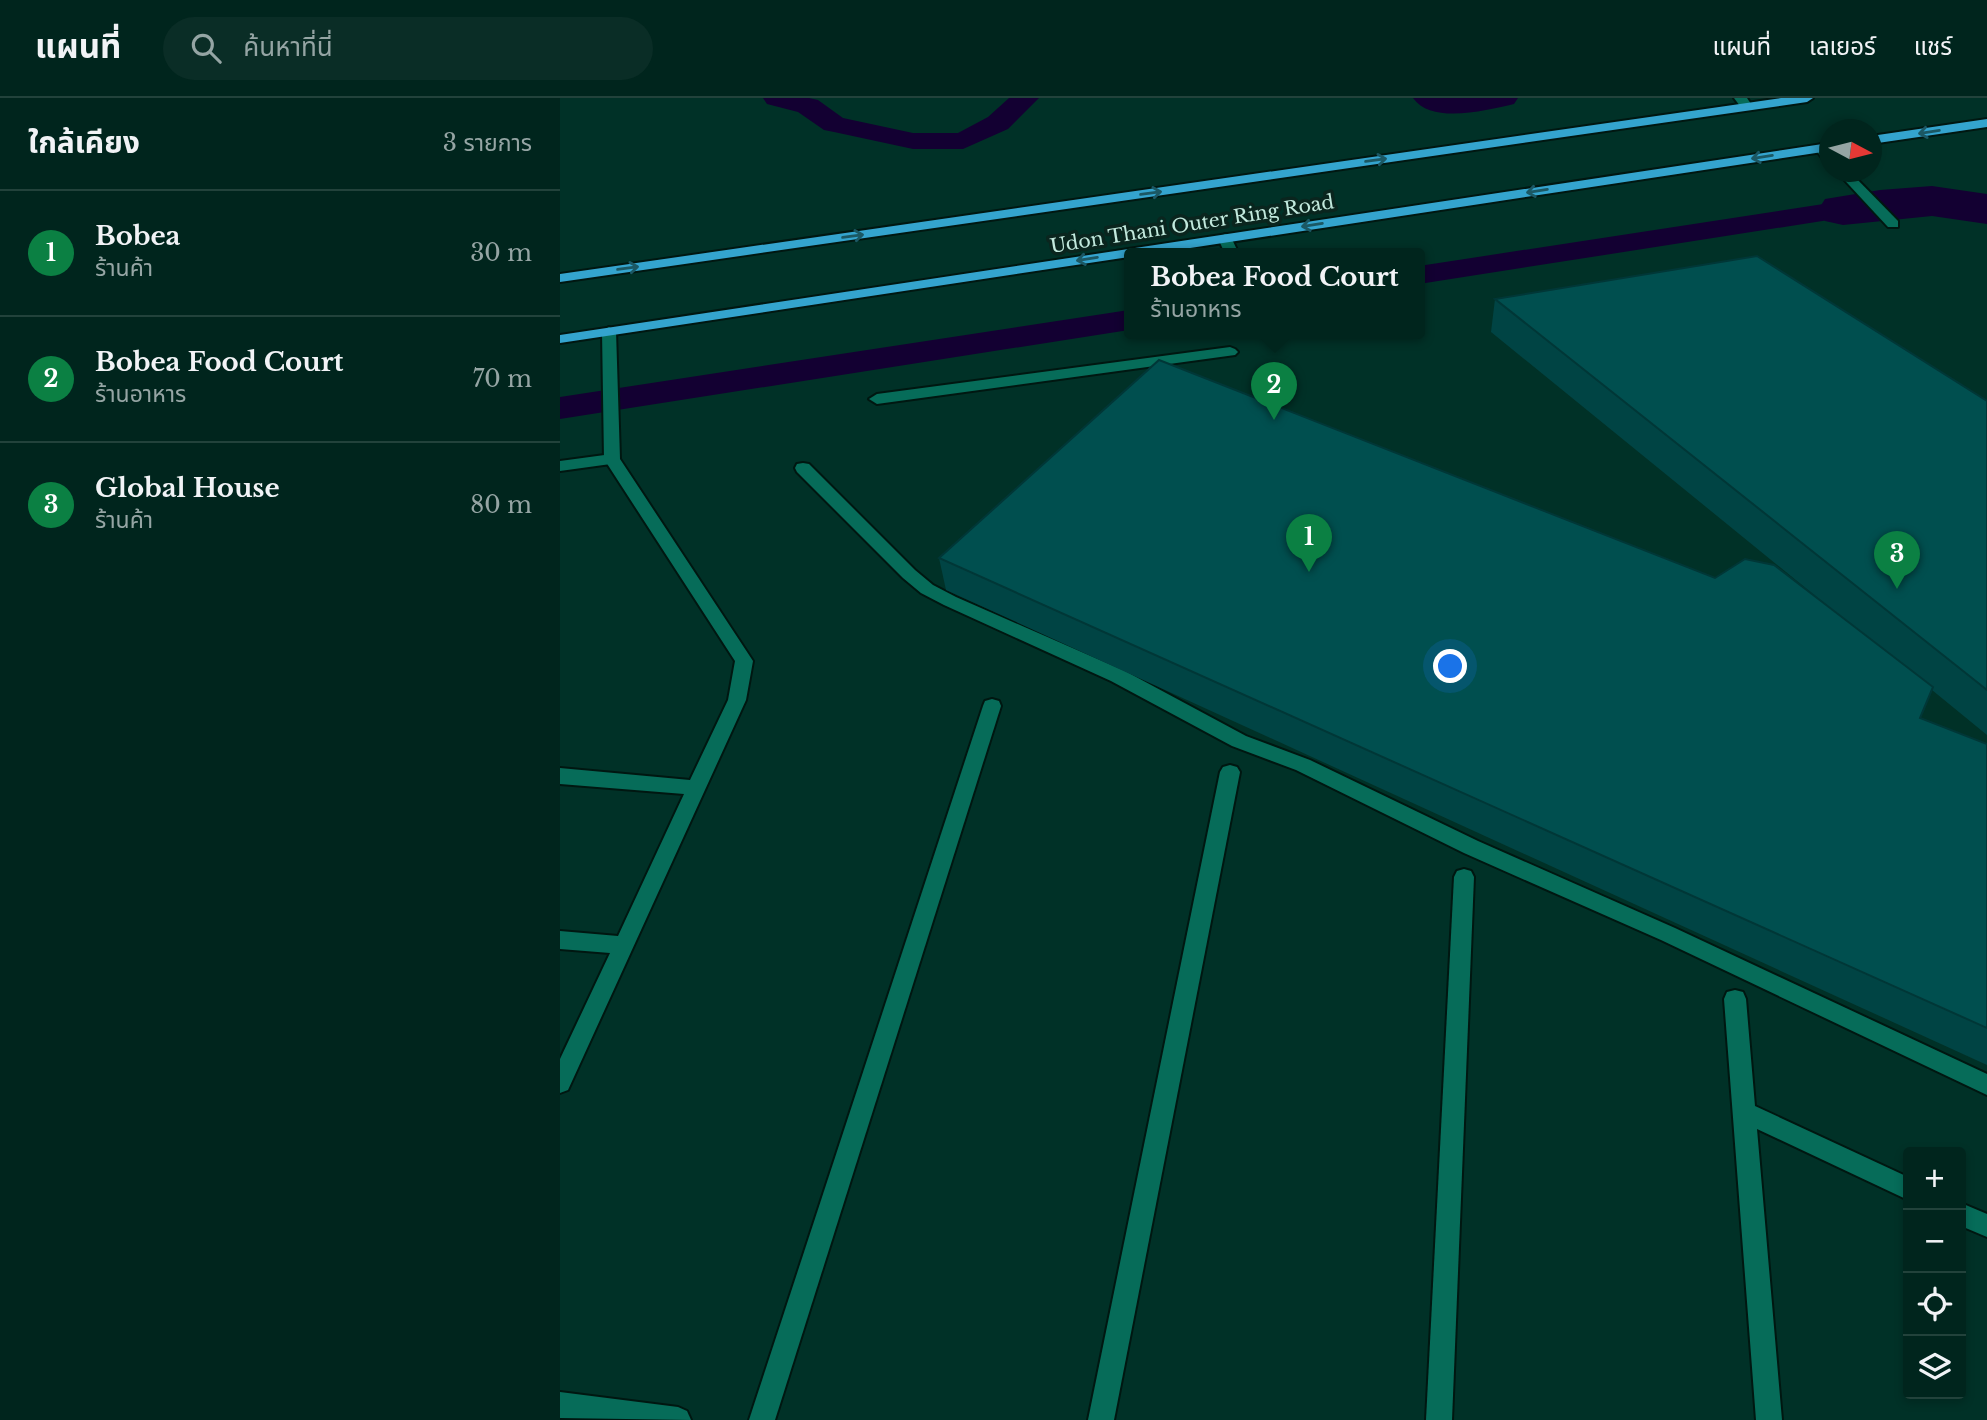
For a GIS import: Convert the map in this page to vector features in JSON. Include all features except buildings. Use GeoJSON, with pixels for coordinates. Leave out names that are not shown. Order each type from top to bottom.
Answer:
{"type":"FeatureCollection","features":[{"type":"Feature","properties":{"kind":"highway","name":"Udon Thani Outer Ring Road"},"geometry":{"type":"LineString","coordinates":[[560,278],[1744,102],[1807,98]]}},
{"type":"Feature","properties":{"kind":"highway"},"geometry":{"type":"LineString","coordinates":[[1882,139],[1987,123]]}},
{"type":"Feature","properties":{"kind":"highway","name":"Udon Thani Outer Ring Road"},"geometry":{"type":"LineString","coordinates":[[1159,248],[1819,152]]}},
{"type":"Feature","properties":{"kind":"highway","name":"Udon Thani Outer Ring Road"},"geometry":{"type":"LineString","coordinates":[[560,338],[1124,253]]}},
{"type":"Feature","properties":{"kind":"street"},"geometry":{"type":"LineString","coordinates":[[1853,182],[1893,224]]}},
{"type":"Feature","properties":{"kind":"street"},"geometry":{"type":"LineString","coordinates":[[1225,238],[1229,248]]}},
{"type":"Feature","properties":{"kind":"street"},"geometry":{"type":"LineString","coordinates":[[560,1083],[737,700],[744,661],[612,459],[609,331]]}},
{"type":"Feature","properties":{"kind":"street"},"geometry":{"type":"LineString","coordinates":[[560,467],[612,459]]}},
{"type":"Feature","properties":{"kind":"street"},"geometry":{"type":"LineString","coordinates":[[803,468],[909,574],[927,589],[950,601],[1118,676],[1239,741],[1303,765],[1471,847],[1668,934],[1987,1085]]}},
{"type":"Feature","properties":{"kind":"street"},"geometry":{"type":"LineString","coordinates":[[762,1420],[992,706]]}},
{"type":"Feature","properties":{"kind":"street"},"geometry":{"type":"LineString","coordinates":[[1101,1420],[1230,772]]}},
{"type":"Feature","properties":{"kind":"street"},"geometry":{"type":"LineString","coordinates":[[560,776],[697,788]]}},
{"type":"Feature","properties":{"kind":"street"},"geometry":{"type":"LineString","coordinates":[[1439,1420],[1464,877]]}},
{"type":"Feature","properties":{"kind":"street"},"geometry":{"type":"LineString","coordinates":[[560,940],[623,945]]}},
{"type":"Feature","properties":{"kind":"street"},"geometry":{"type":"LineString","coordinates":[[1735,999],[1769,1420]]}},
{"type":"Feature","properties":{"kind":"street"},"geometry":{"type":"LineString","coordinates":[[1744,1112],[1903,1187]]}},
{"type":"Feature","properties":{"kind":"street"},"geometry":{"type":"LineString","coordinates":[[1966,1216],[1987,1226]]}},
{"type":"Feature","properties":{"kind":"street"},"geometry":{"type":"LineString","coordinates":[[560,1405],[678,1420]]}},
{"type":"Feature","properties":{"kind":"lane"},"geometry":{"type":"LineString","coordinates":[[877,400],[1230,352]]}},
{"type":"Feature","properties":{"kind":"waterway"},"geometry":{"type":"LineString","coordinates":[[777,98],[808,106],[834,124],[913,141],[963,141],[998,123],[1025,98]]}},
{"type":"Feature","properties":{"kind":"waterway"},"geometry":{"type":"LineString","coordinates":[[1427,98],[1445,106],[1504,98]]}},
{"type":"Feature","properties":{"kind":"waterway"},"geometry":{"type":"LineString","coordinates":[[1843,210],[1932,201],[1968,204],[1987,209]]}},
{"type":"Feature","properties":{"kind":"waterway"},"geometry":{"type":"LineString","coordinates":[[1425,274],[1843,210]]}},
{"type":"Feature","properties":{"kind":"waterway"},"geometry":{"type":"LineString","coordinates":[[560,408],[1124,321]]}},
{"type":"Feature","properties":{"kind":"place","name":"Bobea Food Court"},"geometry":{"type":"Point","coordinates":[1274,420]}},
{"type":"Feature","properties":{"kind":"place","name":"Bobea"},"geometry":{"type":"Point","coordinates":[1309,572]}},
{"type":"Feature","properties":{"kind":"place","name":"Global House"},"geometry":{"type":"Point","coordinates":[1897,589]}}]}
